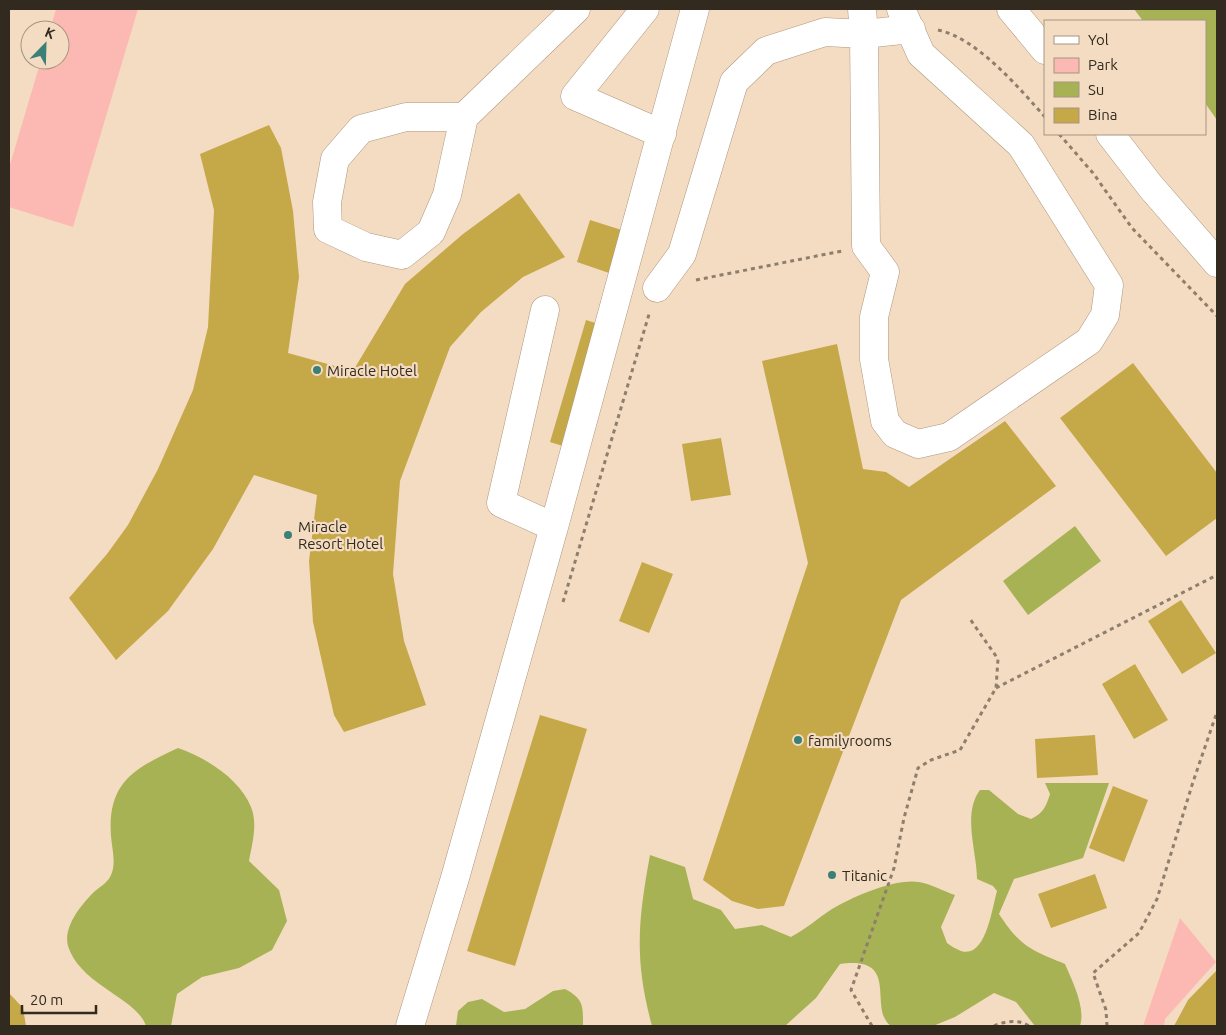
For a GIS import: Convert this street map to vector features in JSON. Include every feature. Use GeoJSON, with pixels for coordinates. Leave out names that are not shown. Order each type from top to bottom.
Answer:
{"type":"FeatureCollection","features":[{"type":"Feature","properties":{"kind":"lane"},"geometry":{"type":"LineString","coordinates":[[464,117],[406,117],[361,129],[335,159],[327,202],[328,229],[366,247],[402,255],[431,232],[447,195],[464,117],[576,9]]}},
{"type":"Feature","properties":{"kind":"lane"},"geometry":{"type":"LineString","coordinates":[[645,9],[575,96],[662,134]]}},
{"type":"Feature","properties":{"kind":"lane"},"geometry":{"type":"LineString","coordinates":[[410,1026],[455,878],[554,527],[695,9]]}},
{"type":"Feature","properties":{"kind":"lane"},"geometry":{"type":"LineString","coordinates":[[1011,9],[1044,49]]}},
{"type":"Feature","properties":{"kind":"lane"},"geometry":{"type":"LineString","coordinates":[[657,288],[682,254],[734,82],[766,51],[863,22],[907,20],[921,54],[1021,145],[1109,285],[1105,315],[1088,341],[949,437],[918,444],[895,434],[885,421],[874,359],[874,317],[885,272],[866,246],[863,22]]}},
{"type":"Feature","properties":{"kind":"lane"},"geometry":{"type":"LineString","coordinates":[[1111,135],[1151,187],[1217,263]]}},
{"type":"Feature","properties":{"kind":"lane"},"geometry":{"type":"LineString","coordinates":[[545,310],[501,503],[554,527]]}},
{"type":"Feature","properties":{"kind":"path"},"geometry":{"type":"LineString","coordinates":[[907,20],[954,33],[1008,75],[1044,116]]}},
{"type":"Feature","properties":{"kind":"path"},"geometry":{"type":"LineString","coordinates":[[1060,135],[1094,173],[1132,228],[1217,316]]}},
{"type":"Feature","properties":{"kind":"path"},"geometry":{"type":"LineString","coordinates":[[695,281],[866,246]]}},
{"type":"Feature","properties":{"kind":"path"},"geometry":{"type":"LineString","coordinates":[[561,608],[657,288]]}},
{"type":"Feature","properties":{"kind":"path"},"geometry":{"type":"LineString","coordinates":[[996,688],[1217,575]]}},
{"type":"Feature","properties":{"kind":"path"},"geometry":{"type":"LineString","coordinates":[[872,1026],[851,990],[894,868],[904,818],[918,768],[931,760],[960,750],[996,688],[998,658],[970,619]]}},
{"type":"Feature","properties":{"kind":"path"},"geometry":{"type":"LineString","coordinates":[[1107,1026],[1106,1010],[1093,973],[1139,933],[1157,899],[1217,712]]}},
{"type":"Feature","properties":{"kind":"path"},"geometry":{"type":"LineString","coordinates":[[994,1026],[1001,1022],[1023,1022],[1029,1026]]}},
{"type":"Feature","properties":{"kind":"green space"},"geometry":{"type":"Polygon","coordinates":[[[56,9],[138,9],[73,227],[9,207],[9,168],[38,70],[70,70],[70,20],[53,20],[56,9]]]}},
{"type":"Feature","properties":{"kind":"green space"},"geometry":{"type":"Polygon","coordinates":[[[1180,918],[1216,962],[1165,1019],[1164,1026],[1143,1026],[1180,918]]]}},
{"type":"Feature","properties":{"kind":"water"},"geometry":{"type":"Polygon","coordinates":[[[1134,9],[1217,9],[1217,120],[1206,104],[1206,20],[1142,20],[1134,9]]]}},
{"type":"Feature","properties":{"kind":"water"},"geometry":{"type":"Polygon","coordinates":[[[1075,526],[1101,561],[1028,615],[1003,581],[1075,526]]]}},
{"type":"Feature","properties":{"kind":"water"},"geometry":{"type":"Polygon","coordinates":[[[178,748],[199,757],[220,770],[239,787],[246,797],[254,820],[254,834],[249,861],[279,890],[287,921],[272,950],[239,968],[202,977],[177,994],[171,1026],[146,1026],[141,1016],[132,1007],[84,971],[74,959],[67,939],[68,931],[78,910],[107,881],[112,872],[114,862],[111,818],[114,802],[119,790],[137,770],[178,748]]]}},
{"type":"Feature","properties":{"kind":"water"},"geometry":{"type":"Polygon","coordinates":[[[1045,783],[1109,783],[1083,858],[1014,879],[999,914],[1013,933],[1027,946],[1065,964],[1080,1003],[1080,1026],[1035,1026],[1016,1002],[994,993],[955,1017],[933,1026],[891,1026],[884,1018],[877,975],[871,968],[859,963],[840,964],[816,998],[785,1026],[652,1026],[642,981],[640,960],[643,900],[650,855],[685,867],[693,899],[721,910],[735,929],[762,925],[791,937],[832,909],[874,890],[898,883],[919,882],[928,884],[955,895],[941,927],[947,943],[961,951],[970,951],[982,940],[990,920],[997,891],[993,886],[977,879],[971,822],[975,800],[980,790],[989,790],[1018,814],[1031,819],[1044,809],[1047,803],[1050,794],[1045,783]]]}},
{"type":"Feature","properties":{"kind":"water"},"geometry":{"type":"Polygon","coordinates":[[[565,989],[576,996],[581,1004],[583,1026],[456,1026],[458,1011],[468,1002],[482,999],[504,1012],[525,1009],[553,991],[565,989]]]}},
{"type":"Feature","properties":{"kind":"building"},"geometry":{"type":"Polygon","coordinates":[[[269,125],[281,148],[293,211],[299,277],[288,353],[353,371],[405,284],[463,234],[519,193],[565,257],[523,277],[481,312],[450,347],[400,481],[393,574],[404,641],[426,705],[344,732],[334,715],[313,622],[309,561],[317,495],[254,475],[213,549],[168,611],[116,660],[69,598],[107,554],[128,525],[158,469],[193,390],[208,327],[214,210],[200,154],[269,125]]]}},
{"type":"Feature","properties":{"kind":"building"},"geometry":{"type":"Polygon","coordinates":[[[590,220],[628,232],[615,275],[577,262],[590,220]]]}},
{"type":"Feature","properties":{"kind":"building"},"geometry":{"type":"Polygon","coordinates":[[[586,320],[605,326],[569,448],[550,442],[586,320]]]}},
{"type":"Feature","properties":{"kind":"building","name":"familyrooms"},"geometry":{"type":"Polygon","coordinates":[[[837,344],[863,469],[886,472],[909,487],[1005,421],[1056,486],[901,600],[784,906],[758,909],[732,901],[703,880],[808,563],[762,361],[837,344]]]}},
{"type":"Feature","properties":{"kind":"building"},"geometry":{"type":"Polygon","coordinates":[[[1133,363],[1217,473],[1217,518],[1166,556],[1060,418],[1133,363]]]}},
{"type":"Feature","properties":{"kind":"building"},"geometry":{"type":"Polygon","coordinates":[[[721,438],[731,495],[691,501],[682,444],[721,438]]]}},
{"type":"Feature","properties":{"kind":"building"},"geometry":{"type":"Polygon","coordinates":[[[642,562],[673,574],[649,633],[619,621],[642,562]]]}},
{"type":"Feature","properties":{"kind":"building"},"geometry":{"type":"Polygon","coordinates":[[[1181,600],[1216,653],[1182,674],[1148,621],[1181,600]]]}},
{"type":"Feature","properties":{"kind":"building"},"geometry":{"type":"Polygon","coordinates":[[[1135,664],[1168,720],[1134,739],[1102,684],[1135,664]]]}},
{"type":"Feature","properties":{"kind":"building"},"geometry":{"type":"Polygon","coordinates":[[[540,715],[587,729],[515,966],[467,951],[540,715]]]}},
{"type":"Feature","properties":{"kind":"building"},"geometry":{"type":"Polygon","coordinates":[[[1095,735],[1098,775],[1037,778],[1035,739],[1095,735]]]}},
{"type":"Feature","properties":{"kind":"building"},"geometry":{"type":"Polygon","coordinates":[[[1113,786],[1148,800],[1124,862],[1089,848],[1113,786]]]}},
{"type":"Feature","properties":{"kind":"building"},"geometry":{"type":"Polygon","coordinates":[[[1095,874],[1107,908],[1051,928],[1038,894],[1095,874]]]}},
{"type":"Feature","properties":{"kind":"building"},"geometry":{"type":"Polygon","coordinates":[[[1217,970],[1217,1026],[1174,1026],[1188,1000],[1217,970]]]}},
{"type":"Feature","properties":{"kind":"building"},"geometry":{"type":"Polygon","coordinates":[[[9,993],[23,1008],[26,1026],[9,1026],[9,993]]]}},
{"type":"Feature","properties":{"kind":"place","name":"Miracle Hotel"},"geometry":{"type":"Point","coordinates":[317,370]}},
{"type":"Feature","properties":{"kind":"place","name":"Miracle Resort Hotel"},"geometry":{"type":"Point","coordinates":[288,535]}},
{"type":"Feature","properties":{"kind":"place","name":"familyrooms"},"geometry":{"type":"Point","coordinates":[798,740]}},
{"type":"Feature","properties":{"kind":"place","name":"Titanic"},"geometry":{"type":"Point","coordinates":[832,875]}}]}
